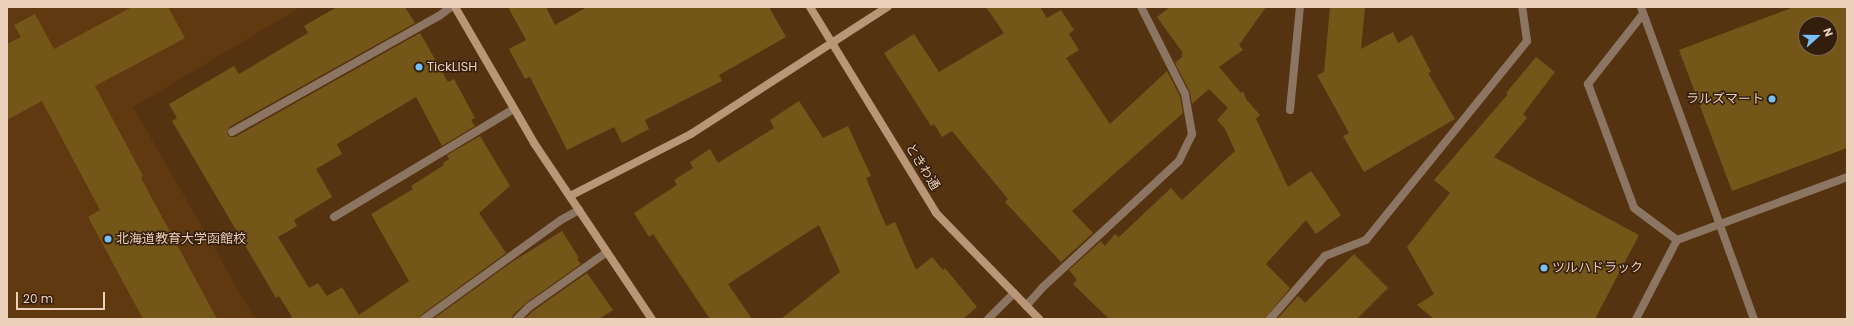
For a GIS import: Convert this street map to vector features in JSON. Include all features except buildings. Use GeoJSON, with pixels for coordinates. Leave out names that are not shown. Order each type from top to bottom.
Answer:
{"type":"FeatureCollection","features":[{"type":"Feature","properties":{"kind":"street"},"geometry":{"type":"LineString","coordinates":[[232,132],[439,16],[451,7]]}},
{"type":"Feature","properties":{"kind":"street"},"geometry":{"type":"LineString","coordinates":[[455,7],[534,143],[652,319]]}},
{"type":"Feature","properties":{"kind":"street","name":"ときわ通"},"geometry":{"type":"LineString","coordinates":[[810,7],[936,213],[1039,319]]}},
{"type":"Feature","properties":{"kind":"street"},"geometry":{"type":"LineString","coordinates":[[570,196],[691,134],[887,7]]}},
{"type":"Feature","properties":{"kind":"street"},"geometry":{"type":"LineString","coordinates":[[1026,306],[1043,287],[1179,161],[1192,134],[1185,94],[1141,7]]}},
{"type":"Feature","properties":{"kind":"street"},"geometry":{"type":"LineString","coordinates":[[1290,110],[1300,7]]}},
{"type":"Feature","properties":{"kind":"street"},"geometry":{"type":"LineString","coordinates":[[1270,319],[1325,256],[1366,240],[1527,41],[1522,7]]}},
{"type":"Feature","properties":{"kind":"street"},"geometry":{"type":"LineString","coordinates":[[1642,10],[1754,319]]}},
{"type":"Feature","properties":{"kind":"street"},"geometry":{"type":"LineString","coordinates":[[1642,10],[1588,84],[1634,208],[1677,240]]}},
{"type":"Feature","properties":{"kind":"street"},"geometry":{"type":"LineString","coordinates":[[334,217],[514,109]]}},
{"type":"Feature","properties":{"kind":"street"},"geometry":{"type":"LineString","coordinates":[[1636,319],[1677,240],[1847,177]]}},
{"type":"Feature","properties":{"kind":"street"},"geometry":{"type":"LineString","coordinates":[[424,319],[561,220],[579,210]]}},
{"type":"Feature","properties":{"kind":"street"},"geometry":{"type":"LineString","coordinates":[[517,319],[529,307],[607,252]]}},
{"type":"Feature","properties":{"kind":"street"},"geometry":{"type":"LineString","coordinates":[[988,319],[1014,293]]}},
{"type":"Feature","properties":{"kind":"shaded area","name":"北海道教育大学函館校"},"geometry":{"type":"Polygon","coordinates":[[[7,7],[301,7],[133,107],[255,319],[7,319],[7,7]]]}},
{"type":"Feature","properties":{"kind":"place","name":"TickLISH"},"geometry":{"type":"Point","coordinates":[419,67]}},
{"type":"Feature","properties":{"kind":"place","name":"ラルズマート"},"geometry":{"type":"Point","coordinates":[1772,99]}},
{"type":"Feature","properties":{"kind":"place","name":"北海道教育大学函館校"},"geometry":{"type":"Point","coordinates":[108,239]}},
{"type":"Feature","properties":{"kind":"place","name":"ツルハドラック"},"geometry":{"type":"Point","coordinates":[1544,268]}}]}
